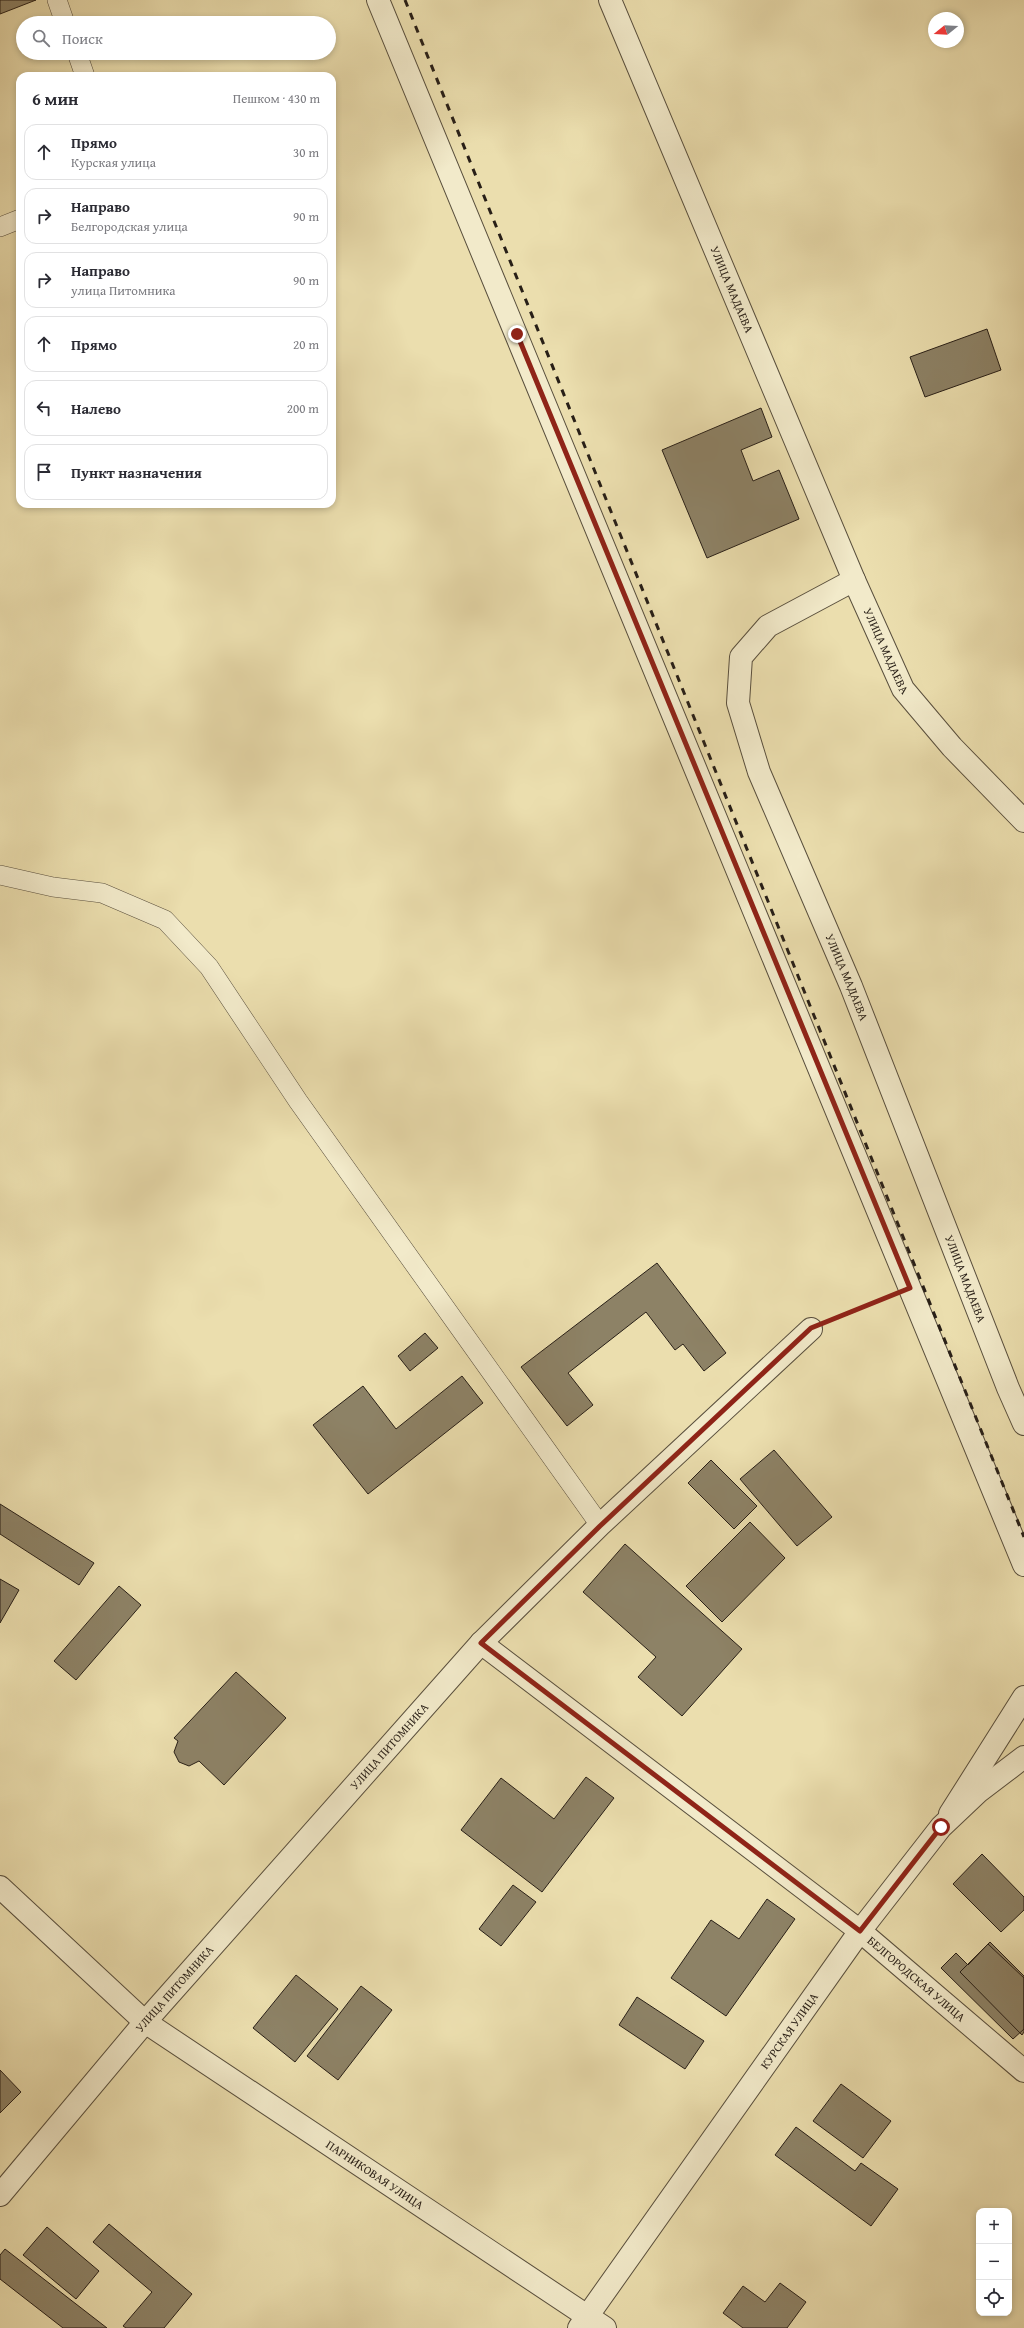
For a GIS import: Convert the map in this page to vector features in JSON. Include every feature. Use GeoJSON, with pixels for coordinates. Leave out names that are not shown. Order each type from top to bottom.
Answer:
{"type":"FeatureCollection","features":[{"type":"Feature","properties":{"kind":"street"},"geometry":{"type":"LineString","coordinates":[[378,0],[1024,1565]]}},
{"type":"Feature","properties":{"kind":"street","name":"УЛИЦА МАДАЕВА"},"geometry":{"type":"LineString","coordinates":[[610,0],[854,580],[903,689],[952,747],[1024,821]]}},
{"type":"Feature","properties":{"kind":"street","name":"УЛИЦА МАДАЕВА"},"geometry":{"type":"LineString","coordinates":[[854,580],[768,626],[741,657],[738,703],[759,772],[850,986],[1008,1388],[1024,1424]]}},
{"type":"Feature","properties":{"kind":"street","name":"УЛИЦА ПИТОМНИКА"},"geometry":{"type":"LineString","coordinates":[[0,2194],[145,2022],[481,1643],[600,1526],[811,1328]]}},
{"type":"Feature","properties":{"kind":"street","name":"БЕЛГОРОДСКАЯ УЛИЦА"},"geometry":{"type":"LineString","coordinates":[[481,1643],[860,1931],[1024,2070]]}},
{"type":"Feature","properties":{"kind":"street"},"geometry":{"type":"LineString","coordinates":[[941,1827],[1024,1697]]}},
{"type":"Feature","properties":{"kind":"street","name":"КУРСКАЯ УЛИЦА"},"geometry":{"type":"LineString","coordinates":[[590,2324],[860,1931],[941,1827],[978,1792],[1024,1757]]}},
{"type":"Feature","properties":{"kind":"street","name":"ПАРНИКОВАЯ УЛИЦА"},"geometry":{"type":"LineString","coordinates":[[0,1887],[145,2022],[590,2324]]}},
{"type":"Feature","properties":{"kind":"lane"},"geometry":{"type":"LineString","coordinates":[[57,0],[63,16]]}},
{"type":"Feature","properties":{"kind":"lane"},"geometry":{"type":"LineString","coordinates":[[79,60],[84,72]]}},
{"type":"Feature","properties":{"kind":"lane"},"geometry":{"type":"LineString","coordinates":[[0,227],[16,221]]}},
{"type":"Feature","properties":{"kind":"lane"},"geometry":{"type":"LineString","coordinates":[[0,875],[53,887],[102,893],[165,920],[209,967],[298,1101],[600,1526]]}},
{"type":"Feature","properties":{"kind":"path"},"geometry":{"type":"LineString","coordinates":[[811,1328],[910,1288]]}},
{"type":"Feature","properties":{"kind":"building"},"geometry":{"type":"Polygon","coordinates":[[[0,0],[36,0],[0,14],[0,0]]]}},
{"type":"Feature","properties":{"kind":"building"},"geometry":{"type":"Polygon","coordinates":[[[987,329],[1001,370],[925,397],[910,357],[987,329]]]}},
{"type":"Feature","properties":{"kind":"building"},"geometry":{"type":"Polygon","coordinates":[[[761,408],[772,437],[741,450],[753,481],[779,470],[799,519],[707,558],[662,450],[761,408]]]}},
{"type":"Feature","properties":{"kind":"building"},"geometry":{"type":"Polygon","coordinates":[[[657,1263],[726,1353],[704,1371],[683,1344],[675,1350],[646,1312],[568,1373],[593,1405],[567,1426],[521,1367],[657,1263]]]}},
{"type":"Feature","properties":{"kind":"building"},"geometry":{"type":"Polygon","coordinates":[[[425,1333],[438,1348],[410,1371],[398,1356],[425,1333]]]}},
{"type":"Feature","properties":{"kind":"building"},"geometry":{"type":"Polygon","coordinates":[[[462,1376],[483,1403],[368,1494],[313,1425],[363,1386],[396,1429],[462,1376]]]}},
{"type":"Feature","properties":{"kind":"building"},"geometry":{"type":"Polygon","coordinates":[[[774,1450],[832,1517],[797,1546],[740,1479],[774,1450]]]}},
{"type":"Feature","properties":{"kind":"building"},"geometry":{"type":"Polygon","coordinates":[[[711,1460],[757,1506],[734,1529],[688,1483],[711,1460]]]}},
{"type":"Feature","properties":{"kind":"building"},"geometry":{"type":"Polygon","coordinates":[[[0,1504],[94,1563],[79,1585],[0,1534],[0,1504]]]}},
{"type":"Feature","properties":{"kind":"building"},"geometry":{"type":"Polygon","coordinates":[[[750,1522],[785,1558],[722,1622],[686,1586],[750,1522]]]}},
{"type":"Feature","properties":{"kind":"building"},"geometry":{"type":"Polygon","coordinates":[[[625,1544],[742,1649],[682,1716],[638,1677],[656,1657],[583,1592],[625,1544]]]}},
{"type":"Feature","properties":{"kind":"building"},"geometry":{"type":"Polygon","coordinates":[[[0,1579],[19,1590],[0,1623],[0,1579]]]}},
{"type":"Feature","properties":{"kind":"building"},"geometry":{"type":"Polygon","coordinates":[[[119,1586],[141,1605],[76,1680],[54,1661],[119,1586]]]}},
{"type":"Feature","properties":{"kind":"building"},"geometry":{"type":"Polygon","coordinates":[[[236,1672],[286,1718],[224,1785],[199,1761],[189,1766],[179,1762],[174,1752],[178,1741],[174,1738],[236,1672]]]}},
{"type":"Feature","properties":{"kind":"building"},"geometry":{"type":"Polygon","coordinates":[[[586,1777],[614,1798],[542,1892],[461,1830],[501,1778],[554,1819],[586,1777]]]}},
{"type":"Feature","properties":{"kind":"building"},"geometry":{"type":"Polygon","coordinates":[[[982,1854],[1024,1897],[1024,1910],[1001,1932],[953,1884],[982,1854]]]}},
{"type":"Feature","properties":{"kind":"building"},"geometry":{"type":"Polygon","coordinates":[[[513,1885],[536,1902],[501,1946],[479,1929],[513,1885]]]}},
{"type":"Feature","properties":{"kind":"building"},"geometry":{"type":"Polygon","coordinates":[[[767,1899],[795,1919],[726,2016],[671,1978],[711,1920],[739,1939],[767,1899]]]}},
{"type":"Feature","properties":{"kind":"building"},"geometry":{"type":"Polygon","coordinates":[[[990,1942],[1024,1976],[1024,2032],[1022,2035],[960,1972],[990,1942]]]}},
{"type":"Feature","properties":{"kind":"building"},"geometry":{"type":"Polygon","coordinates":[[[988,1944],[1024,1978],[1024,2029],[1013,2039],[941,1968],[956,1953],[968,1965],[988,1944]]]}},
{"type":"Feature","properties":{"kind":"building"},"geometry":{"type":"Polygon","coordinates":[[[296,1975],[338,2009],[295,2062],[253,2028],[296,1975]]]}},
{"type":"Feature","properties":{"kind":"building"},"geometry":{"type":"Polygon","coordinates":[[[361,1986],[392,2010],[338,2080],[307,2056],[361,1986]]]}},
{"type":"Feature","properties":{"kind":"building"},"geometry":{"type":"Polygon","coordinates":[[[637,1997],[704,2041],[685,2069],[619,2025],[637,1997]]]}},
{"type":"Feature","properties":{"kind":"building"},"geometry":{"type":"Polygon","coordinates":[[[0,2070],[21,2092],[0,2113],[0,2070]]]}},
{"type":"Feature","properties":{"kind":"building"},"geometry":{"type":"Polygon","coordinates":[[[841,2084],[891,2121],[863,2158],[813,2121],[841,2084]]]}},
{"type":"Feature","properties":{"kind":"building"},"geometry":{"type":"Polygon","coordinates":[[[796,2127],[855,2171],[861,2163],[898,2189],[871,2226],[775,2155],[796,2127]]]}},
{"type":"Feature","properties":{"kind":"building"},"geometry":{"type":"Polygon","coordinates":[[[109,2224],[192,2294],[164,2328],[126,2328],[123,2326],[152,2292],[93,2242],[109,2224]]]}},
{"type":"Feature","properties":{"kind":"building"},"geometry":{"type":"Polygon","coordinates":[[[47,2227],[99,2271],[76,2299],[23,2255],[47,2227]]]}},
{"type":"Feature","properties":{"kind":"building"},"geometry":{"type":"Polygon","coordinates":[[[5,2249],[107,2328],[63,2328],[0,2279],[0,2255],[5,2249]]]}},
{"type":"Feature","properties":{"kind":"building"},"geometry":{"type":"Polygon","coordinates":[[[780,2283],[806,2302],[787,2328],[743,2328],[723,2313],[743,2286],[765,2302],[780,2283]]]}},
{"type":"Feature","properties":{"kind":"railway"},"geometry":{"type":"LineString","coordinates":[[405,0],[1024,1537]]}},
{"type":"Feature","properties":{"kind":"route"},"geometry":{"type":"LineString","coordinates":[[517,334],[910,1288],[811,1328],[600,1526],[481,1643],[860,1931],[941,1827]]}}]}
